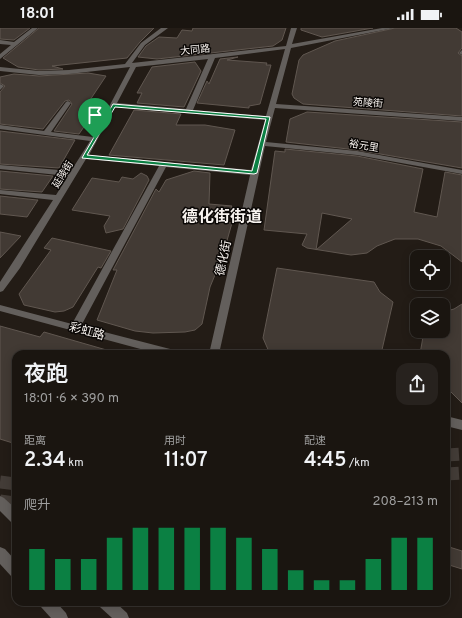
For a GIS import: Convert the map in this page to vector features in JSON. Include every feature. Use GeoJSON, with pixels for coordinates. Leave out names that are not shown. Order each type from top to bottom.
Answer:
{"type":"FeatureCollection","features":[{"type":"Feature","properties":{"kind":"street"},"geometry":{"type":"LineString","coordinates":[[0,57],[35,28]]}},
{"type":"Feature","properties":{"kind":"street","name":"延陵街"},"geometry":{"type":"LineString","coordinates":[[0,290],[95,139],[113,105],[130,66],[133,54],[144,42],[164,28]]}},
{"type":"Feature","properties":{"kind":"street","name":"德化街"},"geometry":{"type":"LineString","coordinates":[[215,350],[254,173],[294,28]]}},
{"type":"Feature","properties":{"kind":"street","name":"大同路"},"geometry":{"type":"LineString","coordinates":[[0,69],[53,73],[130,66],[288,47],[390,28]]}},
{"type":"Feature","properties":{"kind":"street"},"geometry":{"type":"LineString","coordinates":[[0,42],[16,44]]}},
{"type":"Feature","properties":{"kind":"street"},"geometry":{"type":"LineString","coordinates":[[189,111],[212,57]]}},
{"type":"Feature","properties":{"kind":"street"},"geometry":{"type":"LineString","coordinates":[[46,134],[68,103]]}},
{"type":"Feature","properties":{"kind":"street"},"geometry":{"type":"LineString","coordinates":[[113,105],[268,118]]}},
{"type":"Feature","properties":{"kind":"street","name":"苑陵街"},"geometry":{"type":"LineString","coordinates":[[272,106],[462,119]]}},
{"type":"Feature","properties":{"kind":"street"},"geometry":{"type":"LineString","coordinates":[[0,127],[95,139]]}},
{"type":"Feature","properties":{"kind":"street","name":"裕元里"},"geometry":{"type":"LineString","coordinates":[[262,144],[357,153],[462,172]]}},
{"type":"Feature","properties":{"kind":"street"},"geometry":{"type":"LineString","coordinates":[[84,157],[254,173]]}},
{"type":"Feature","properties":{"kind":"street"},"geometry":{"type":"LineString","coordinates":[[75,328],[164,164]]}},
{"type":"Feature","properties":{"kind":"street"},"geometry":{"type":"LineString","coordinates":[[0,167],[74,174]]}},
{"type":"Feature","properties":{"kind":"street"},"geometry":{"type":"LineString","coordinates":[[0,192],[59,198]]}},
{"type":"Feature","properties":{"kind":"street","name":"彩虹路"},"geometry":{"type":"LineString","coordinates":[[0,308],[159,350]]}},
{"type":"Feature","properties":{"kind":"street"},"geometry":{"type":"LineString","coordinates":[[450,422],[462,425]]}},
{"type":"Feature","properties":{"kind":"street"},"geometry":{"type":"LineString","coordinates":[[0,502],[12,514]]}},
{"type":"Feature","properties":{"kind":"street"},"geometry":{"type":"LineString","coordinates":[[0,554],[12,567]]}},
{"type":"Feature","properties":{"kind":"street"},"geometry":{"type":"LineString","coordinates":[[50,606],[61,618]]}},
{"type":"Feature","properties":{"kind":"street"},"geometry":{"type":"LineString","coordinates":[[108,606],[122,618]]}},
{"type":"Feature","properties":{"kind":"building"},"geometry":{"type":"Polygon","coordinates":[[[0,28],[30,28],[14,40],[0,39],[0,28]]]}},
{"type":"Feature","properties":{"kind":"building"},"geometry":{"type":"Polygon","coordinates":[[[39,28],[154,28],[127,58],[52,66],[63,69],[39,70],[18,67],[3,58],[39,28]]]}},
{"type":"Feature","properties":{"kind":"building"},"geometry":{"type":"Polygon","coordinates":[[[193,28],[286,28],[282,40],[273,46],[157,59],[138,57],[146,46],[159,37],[177,38],[182,30],[192,31],[193,28]]]}},
{"type":"Feature","properties":{"kind":"building"},"geometry":{"type":"Polygon","coordinates":[[[301,28],[373,28],[322,37],[301,30],[301,28]]]}},
{"type":"Feature","properties":{"kind":"building"},"geometry":{"type":"Polygon","coordinates":[[[395,28],[456,28],[462,32],[462,48],[458,53],[462,56],[462,116],[303,104],[294,98],[292,94],[299,60],[303,55],[335,41],[395,28]]]}},
{"type":"Feature","properties":{"kind":"building"},"geometry":{"type":"Polygon","coordinates":[[[238,57],[227,60],[267,63],[266,65],[271,65],[260,104],[249,106],[249,108],[197,103],[207,81],[209,84],[220,59],[238,57]]]}},
{"type":"Feature","properties":{"kind":"building"},"geometry":{"type":"Polygon","coordinates":[[[195,62],[201,71],[184,107],[137,103],[142,93],[137,93],[152,67],[195,62]]]}},
{"type":"Feature","properties":{"kind":"building"},"geometry":{"type":"Polygon","coordinates":[[[88,73],[106,76],[86,106],[92,106],[87,114],[92,115],[79,134],[54,131],[72,104],[69,100],[65,101],[43,129],[0,124],[0,92],[5,86],[0,83],[0,77],[14,74],[39,76],[88,73]]]}},
{"type":"Feature","properties":{"kind":"building"},"geometry":{"type":"Polygon","coordinates":[[[134,110],[181,114],[176,125],[205,125],[235,130],[224,165],[109,155],[134,110]]]}},
{"type":"Feature","properties":{"kind":"building"},"geometry":{"type":"Polygon","coordinates":[[[307,112],[462,122],[462,168],[357,150],[286,142],[290,119],[307,112]]]}},
{"type":"Feature","properties":{"kind":"building"},"geometry":{"type":"Polygon","coordinates":[[[0,131],[75,140],[59,168],[0,164],[0,131]]]}},
{"type":"Feature","properties":{"kind":"building"},"geometry":{"type":"Polygon","coordinates":[[[285,149],[357,156],[423,169],[414,212],[437,217],[445,172],[462,175],[462,262],[450,253],[450,250],[446,250],[441,246],[418,239],[395,239],[377,246],[367,253],[351,255],[317,250],[352,219],[322,213],[316,249],[307,248],[302,245],[307,234],[264,230],[275,151],[285,152],[285,149]]]}},
{"type":"Feature","properties":{"kind":"building"},"geometry":{"type":"Polygon","coordinates":[[[0,171],[53,176],[42,192],[0,189],[0,171]]]}},
{"type":"Feature","properties":{"kind":"building"},"geometry":{"type":"Polygon","coordinates":[[[194,171],[210,173],[209,204],[232,206],[227,222],[232,223],[222,258],[210,287],[202,324],[195,330],[185,332],[153,333],[135,331],[97,320],[117,270],[113,270],[156,189],[159,192],[166,180],[194,171]]]}},
{"type":"Feature","properties":{"kind":"building"},"geometry":{"type":"Polygon","coordinates":[[[141,173],[147,176],[149,180],[123,229],[106,233],[104,226],[110,216],[72,210],[92,178],[119,182],[122,177],[133,179],[141,173]]]}},
{"type":"Feature","properties":{"kind":"building"},"geometry":{"type":"Polygon","coordinates":[[[0,196],[38,200],[27,217],[0,214],[0,196]]]}},
{"type":"Feature","properties":{"kind":"building"},"geometry":{"type":"Polygon","coordinates":[[[0,232],[21,236],[0,258],[0,232]]]}},
{"type":"Feature","properties":{"kind":"building"},"geometry":{"type":"Polygon","coordinates":[[[52,238],[111,251],[101,268],[98,267],[73,307],[64,311],[55,312],[24,305],[19,294],[51,250],[44,248],[52,238]]]}},
{"type":"Feature","properties":{"kind":"building"},"geometry":{"type":"Polygon","coordinates":[[[277,268],[374,282],[380,292],[393,302],[382,350],[268,350],[263,338],[277,268]]]}},
{"type":"Feature","properties":{"kind":"building"},"geometry":{"type":"Polygon","coordinates":[[[462,304],[462,403],[450,391],[450,350],[421,350],[423,338],[450,338],[450,310],[462,304]]]}},
{"type":"Feature","properties":{"kind":"building"},"geometry":{"type":"Polygon","coordinates":[[[0,326],[40,337],[44,332],[107,350],[12,350],[12,443],[0,439],[0,326]]]}},
{"type":"Feature","properties":{"kind":"building"},"geometry":{"type":"Polygon","coordinates":[[[450,547],[462,551],[462,569],[450,565],[450,547]]]}},
{"type":"Feature","properties":{"kind":"tunnel"},"geometry":{"type":"LineString","coordinates":[[450,455],[462,454]]}},
{"type":"Feature","properties":{"kind":"tunnel"},"geometry":{"type":"LineString","coordinates":[[450,474],[462,473]]}},
{"type":"Feature","properties":{"kind":"tunnel"},"geometry":{"type":"LineString","coordinates":[[0,482],[12,484]]}},
{"type":"Feature","properties":{"kind":"tunnel"},"geometry":{"type":"LineString","coordinates":[[0,501],[12,502]]}},
{"type":"Feature","properties":{"kind":"district","name":"德化街街道"},"geometry":{"type":"Point","coordinates":[222,216]}},
{"type":"Feature","properties":{"kind":"route"},"geometry":{"type":"LineString","coordinates":[[113,105],[268,118],[254,173],[84,157],[95,139],[113,105]]}}]}
